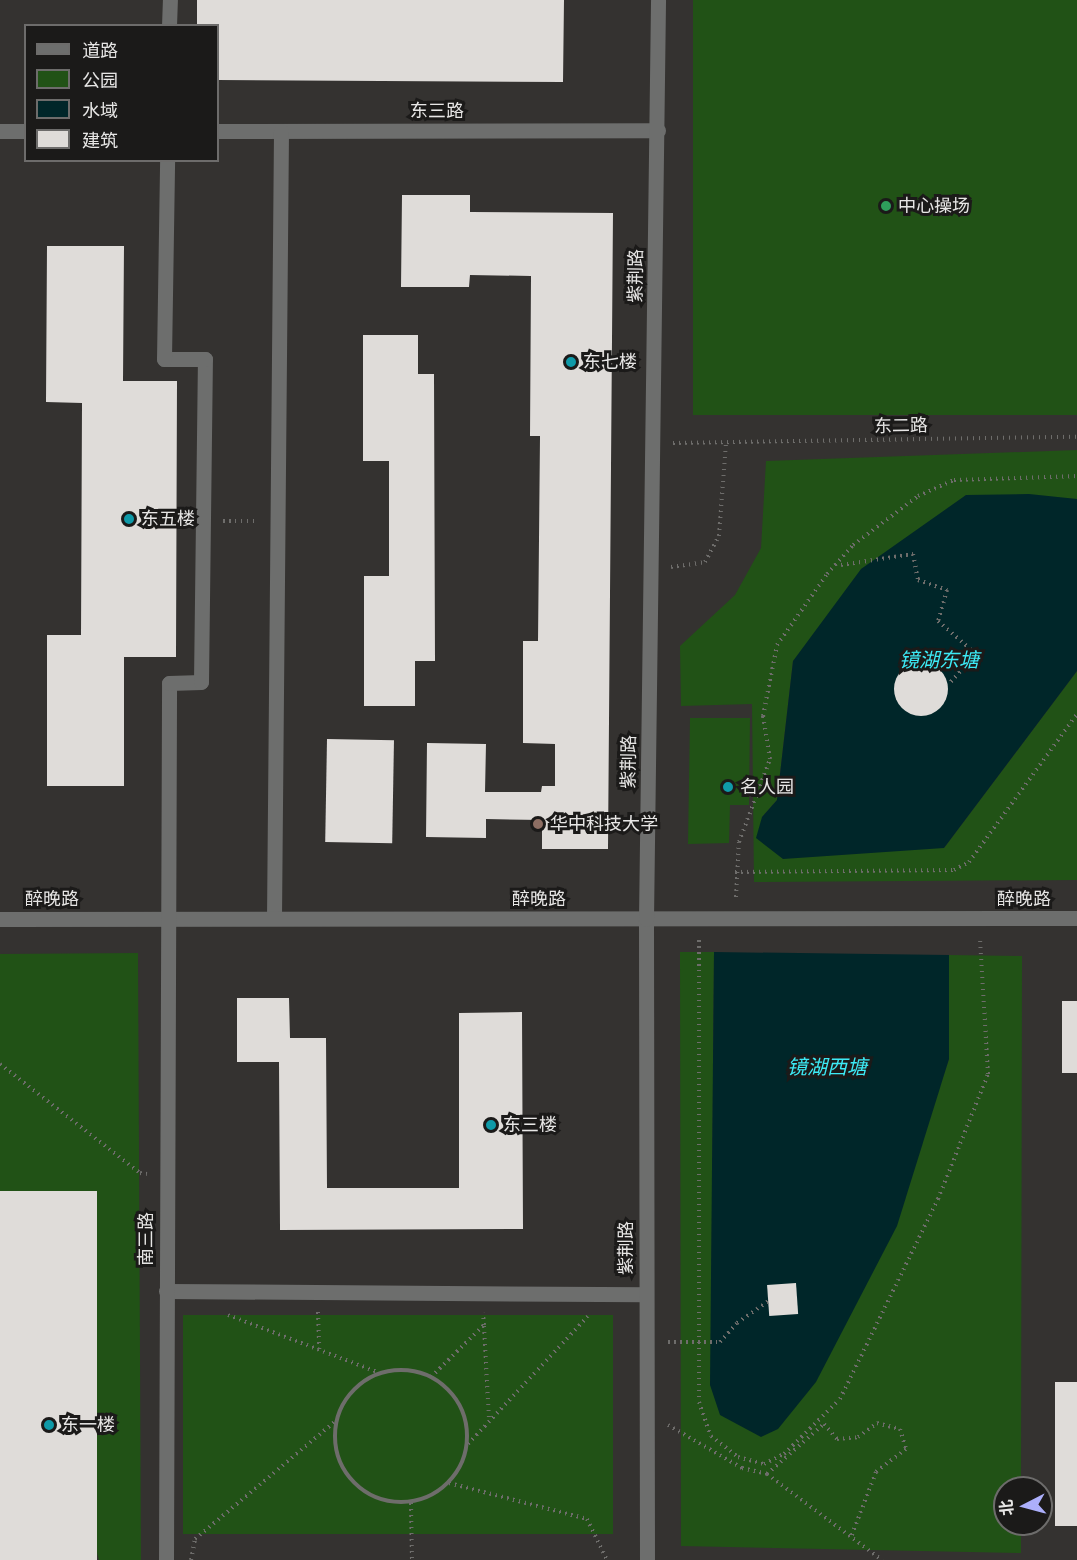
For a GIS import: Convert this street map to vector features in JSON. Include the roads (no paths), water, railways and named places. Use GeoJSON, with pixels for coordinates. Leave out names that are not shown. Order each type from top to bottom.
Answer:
{"type":"FeatureCollection","features":[{"type":"Feature","properties":{"kind":"street"},"geometry":{"type":"LineString","coordinates":[[169,24],[170,0]]}},
{"type":"Feature","properties":{"kind":"street","name":"紫荆路"},"geometry":{"type":"LineString","coordinates":[[647,1560],[646,919],[658,0]]}},
{"type":"Feature","properties":{"kind":"street","name":"东三路"},"geometry":{"type":"LineString","coordinates":[[219,131],[658,130]]}},
{"type":"Feature","properties":{"kind":"street"},"geometry":{"type":"LineString","coordinates":[[0,131],[24,131]]}},
{"type":"Feature","properties":{"kind":"street"},"geometry":{"type":"LineString","coordinates":[[274,918],[281,131]]}},
{"type":"Feature","properties":{"kind":"street","name":"南三路"},"geometry":{"type":"LineString","coordinates":[[166,1560],[165,919],[169,683],[201,682],[205,359],[164,359],[167,162]]}},
{"type":"Feature","properties":{"kind":"street","name":"醉晚路"},"geometry":{"type":"LineString","coordinates":[[0,919],[1077,918]]}},
{"type":"Feature","properties":{"kind":"street"},"geometry":{"type":"LineString","coordinates":[[166,1291],[646,1294]]}},
{"type":"Feature","properties":{"kind":"water","name":"镜湖东塘"},"geometry":{"type":"Polygon","coordinates":[[[1029,494],[1077,499],[1077,671],[944,848],[783,859],[756,838],[762,817],[777,800],[793,661],[861,569],[966,495],[1029,494]]]}},
{"type":"Feature","properties":{"kind":"water","name":"镜湖西塘"},"geometry":{"type":"Polygon","coordinates":[[[714,952],[949,955],[949,1059],[897,1226],[816,1382],[778,1429],[761,1437],[720,1415],[710,1385],[714,952]]]}},
{"type":"Feature","properties":{"kind":"place","name":"中心操场"},"geometry":{"type":"Point","coordinates":[886,206]}},
{"type":"Feature","properties":{"kind":"place","name":"东七楼"},"geometry":{"type":"Point","coordinates":[571,362]}},
{"type":"Feature","properties":{"kind":"place","name":"东五楼"},"geometry":{"type":"Point","coordinates":[129,519]}},
{"type":"Feature","properties":{"kind":"place","name":"名人园"},"geometry":{"type":"Point","coordinates":[728,787]}},
{"type":"Feature","properties":{"kind":"place","name":"华中科技大学"},"geometry":{"type":"Point","coordinates":[538,824]}},
{"type":"Feature","properties":{"kind":"place","name":"东三楼"},"geometry":{"type":"Point","coordinates":[491,1125]}},
{"type":"Feature","properties":{"kind":"place","name":"东一楼"},"geometry":{"type":"Point","coordinates":[49,1425]}}]}
